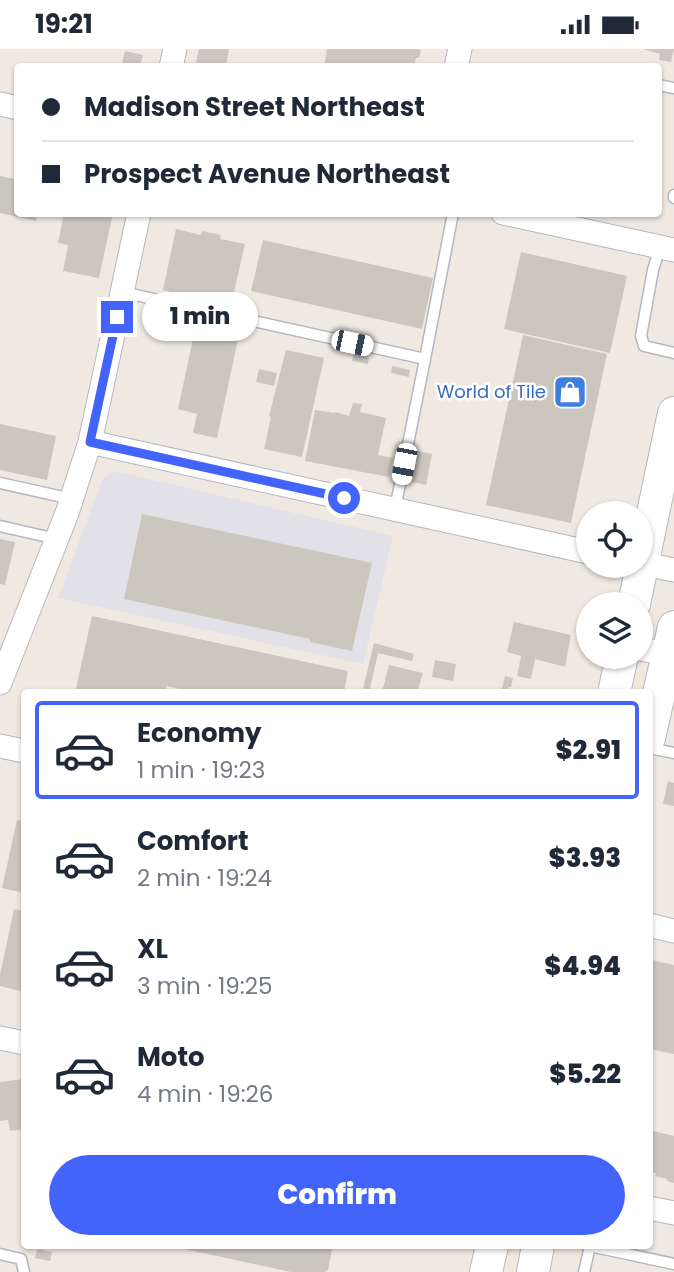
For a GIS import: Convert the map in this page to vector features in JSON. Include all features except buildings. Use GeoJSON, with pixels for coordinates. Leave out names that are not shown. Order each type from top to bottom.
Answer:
{"type":"FeatureCollection","features":[{"type":"Feature","properties":{"kind":"main road"},"geometry":{"type":"LineString","coordinates":[[653,511],[674,413]]}},
{"type":"Feature","properties":{"kind":"main road"},"geometry":{"type":"LineString","coordinates":[[653,713],[664,646]]}},
{"type":"Feature","properties":{"kind":"main road"},"geometry":{"type":"LineString","coordinates":[[615,689],[619,669]]}},
{"type":"Feature","properties":{"kind":"main road"},"geometry":{"type":"LineString","coordinates":[[486,1272],[491,1249]]}},
{"type":"Feature","properties":{"kind":"main road"},"geometry":{"type":"LineString","coordinates":[[533,1272],[537,1249]]}},
{"type":"Feature","properties":{"kind":"street"},"geometry":{"type":"LineString","coordinates":[[0,683],[72,499],[90,442],[138,217]]}},
{"type":"Feature","properties":{"kind":"street"},"geometry":{"type":"LineString","coordinates":[[533,217],[667,249]]}},
{"type":"Feature","properties":{"kind":"street"},"geometry":{"type":"LineString","coordinates":[[90,442],[576,549]]}},
{"type":"Feature","properties":{"kind":"street"},"geometry":{"type":"LineString","coordinates":[[653,565],[674,570]]}},
{"type":"Feature","properties":{"kind":"street"},"geometry":{"type":"LineString","coordinates":[[0,745],[21,750]]}},
{"type":"Feature","properties":{"kind":"street"},"geometry":{"type":"LineString","coordinates":[[653,926],[674,931]]}},
{"type":"Feature","properties":{"kind":"street"},"geometry":{"type":"LineString","coordinates":[[0,1038],[21,1043]]}},
{"type":"Feature","properties":{"kind":"street"},"geometry":{"type":"LineString","coordinates":[[653,1208],[674,1213]]}},
{"type":"Feature","properties":{"kind":"lane"},"geometry":{"type":"LineString","coordinates":[[395,509],[452,217]]}},
{"type":"Feature","properties":{"kind":"lane"},"geometry":{"type":"LineString","coordinates":[[667,249],[653,270],[641,336],[644,346],[674,353]]}},
{"type":"Feature","properties":{"kind":"lane"},"geometry":{"type":"LineString","coordinates":[[122,292],[425,359]]}},
{"type":"Feature","properties":{"kind":"lane"},"geometry":{"type":"LineString","coordinates":[[0,483],[72,499]]}},
{"type":"Feature","properties":{"kind":"lane"},"geometry":{"type":"LineString","coordinates":[[0,526],[57,539]]}},
{"type":"Feature","properties":{"kind":"lane"},"geometry":{"type":"LineString","coordinates":[[653,749],[674,753]]}},
{"type":"Feature","properties":{"kind":"lane"},"geometry":{"type":"LineString","coordinates":[[584,1272],[589,1249]]}},
{"type":"Feature","properties":{"kind":"lane"},"geometry":{"type":"LineString","coordinates":[[604,1249],[674,1264]]}},
{"type":"Feature","properties":{"kind":"lane"},"geometry":{"type":"LineString","coordinates":[[0,1254],[21,1259],[24,1272]]}},
{"type":"Feature","properties":{"kind":"shaded area"},"geometry":{"type":"Polygon","coordinates":[[[118,472],[393,536],[363,664],[58,598],[102,480],[109,473],[118,472]]]}},
{"type":"Feature","properties":{"kind":"place","name":"World of Tile"},"geometry":{"type":"Point","coordinates":[570,392]}},
{"type":"Feature","properties":{"kind":"route"},"geometry":{"type":"LineString","coordinates":[[117,317],[90,442],[344,498]]}}]}
